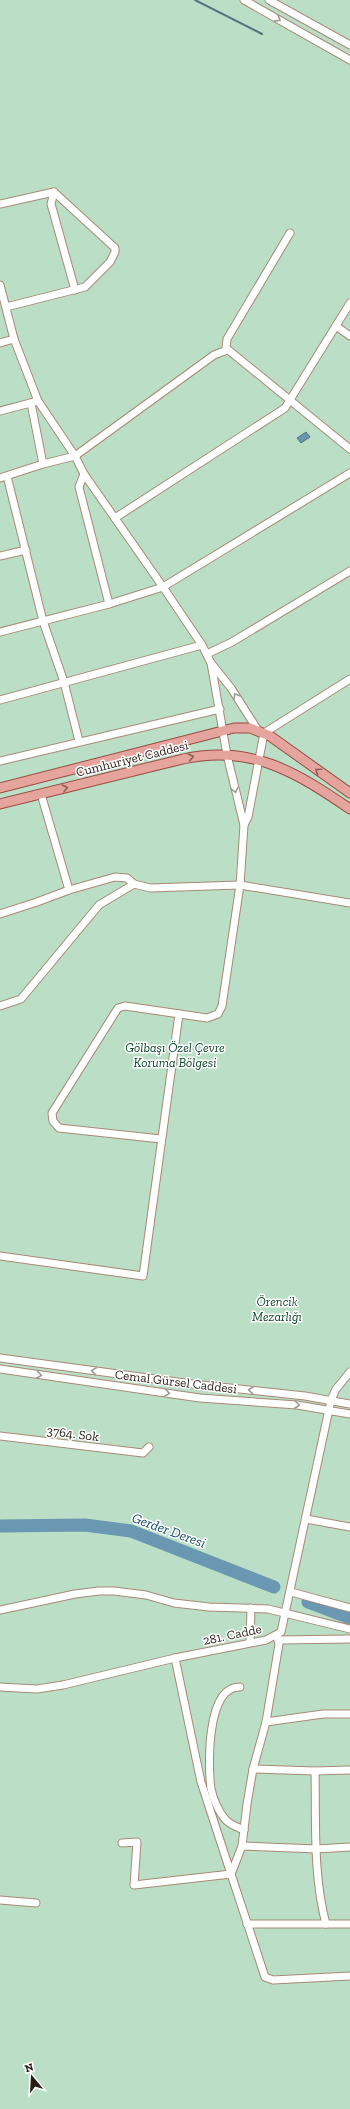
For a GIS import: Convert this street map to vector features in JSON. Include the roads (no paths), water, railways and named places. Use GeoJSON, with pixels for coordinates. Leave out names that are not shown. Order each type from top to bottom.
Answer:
{"type":"FeatureCollection","features":[{"type":"Feature","properties":{"kind":"main road","name":"Cumhuriyet Caddesi"},"geometry":{"type":"LineString","coordinates":[[0,788],[224,730],[244,727],[260,731]]}},
{"type":"Feature","properties":{"kind":"main road"},"geometry":{"type":"LineString","coordinates":[[260,731],[350,793]]}},
{"type":"Feature","properties":{"kind":"main road","name":"Cumhuriyet Caddesi"},"geometry":{"type":"LineString","coordinates":[[0,804],[198,756],[227,755],[258,759],[271,763],[312,783],[350,809]]}},
{"type":"Feature","properties":{"kind":"street"},"geometry":{"type":"LineString","coordinates":[[244,0],[350,60]]}},
{"type":"Feature","properties":{"kind":"street"},"geometry":{"type":"LineString","coordinates":[[269,0],[350,45]]}},
{"type":"Feature","properties":{"kind":"street"},"geometry":{"type":"LineString","coordinates":[[0,204],[54,192]]}},
{"type":"Feature","properties":{"kind":"street"},"geometry":{"type":"LineString","coordinates":[[54,192],[52,204],[53,211],[75,290]]}},
{"type":"Feature","properties":{"kind":"street"},"geometry":{"type":"LineString","coordinates":[[6,307],[85,287],[110,262],[115,252],[115,248],[54,192]]}},
{"type":"Feature","properties":{"kind":"street"},"geometry":{"type":"LineString","coordinates":[[227,350],[228,339],[290,233]]}},
{"type":"Feature","properties":{"kind":"street"},"geometry":{"type":"LineString","coordinates":[[0,285],[14,340],[35,402],[42,464]]}},
{"type":"Feature","properties":{"kind":"street"},"geometry":{"type":"LineString","coordinates":[[115,518],[285,408],[350,303]]}},
{"type":"Feature","properties":{"kind":"street"},"geometry":{"type":"LineString","coordinates":[[336,326],[350,336]]}},
{"type":"Feature","properties":{"kind":"street"},"geometry":{"type":"LineString","coordinates":[[0,343],[14,340]]}},
{"type":"Feature","properties":{"kind":"street"},"geometry":{"type":"LineString","coordinates":[[227,350],[350,450]]}},
{"type":"Feature","properties":{"kind":"street"},"geometry":{"type":"LineString","coordinates":[[79,741],[64,682],[44,621],[26,550],[4,477],[42,464],[75,456],[214,355],[227,350]]}},
{"type":"Feature","properties":{"kind":"street"},"geometry":{"type":"LineString","coordinates":[[0,411],[35,402]]}},
{"type":"Feature","properties":{"kind":"street"},"geometry":{"type":"LineString","coordinates":[[35,402],[75,456],[84,474],[207,654],[211,663],[224,730],[227,755],[244,825],[240,885],[224,1000],[220,1010],[215,1016],[207,1018],[125,1006],[118,1008],[52,1113],[53,1121],[60,1128],[162,1139]]}},
{"type":"Feature","properties":{"kind":"street"},"geometry":{"type":"LineString","coordinates":[[0,632],[109,604],[162,587],[350,473]]}},
{"type":"Feature","properties":{"kind":"street"},"geometry":{"type":"LineString","coordinates":[[84,474],[79,487],[109,604]]}},
{"type":"Feature","properties":{"kind":"street"},"geometry":{"type":"LineString","coordinates":[[0,556],[26,550]]}},
{"type":"Feature","properties":{"kind":"street"},"geometry":{"type":"LineString","coordinates":[[207,654],[239,638],[350,571]]}},
{"type":"Feature","properties":{"kind":"street"},"geometry":{"type":"LineString","coordinates":[[0,700],[202,646]]}},
{"type":"Feature","properties":{"kind":"street"},"geometry":{"type":"LineString","coordinates":[[211,663],[232,688],[260,731],[258,759],[248,817],[244,825]]}},
{"type":"Feature","properties":{"kind":"street"},"geometry":{"type":"LineString","coordinates":[[260,731],[350,679]]}},
{"type":"Feature","properties":{"kind":"street"},"geometry":{"type":"LineString","coordinates":[[0,761],[79,741],[220,709]]}},
{"type":"Feature","properties":{"kind":"street"},"geometry":{"type":"LineString","coordinates":[[41,794],[69,890]]}},
{"type":"Feature","properties":{"kind":"street"},"geometry":{"type":"LineString","coordinates":[[0,914],[69,890],[115,877],[127,878],[134,884],[150,888],[240,885],[350,903]]}},
{"type":"Feature","properties":{"kind":"street"},"geometry":{"type":"LineString","coordinates":[[0,1006],[21,999],[99,905],[134,884]]}},
{"type":"Feature","properties":{"kind":"street"},"geometry":{"type":"LineString","coordinates":[[0,1256],[143,1276],[179,1014]]}},
{"type":"Feature","properties":{"kind":"street","name":"Cemal Gürsel Caddesi"},"geometry":{"type":"LineString","coordinates":[[0,1358],[331,1400],[350,1404]]}},
{"type":"Feature","properties":{"kind":"street","name":"Cemal Gürsel Caddesi"},"geometry":{"type":"LineString","coordinates":[[0,1369],[200,1398],[297,1405],[350,1414]]}},
{"type":"Feature","properties":{"kind":"street","name":"281. Cadde"},"geometry":{"type":"LineString","coordinates":[[0,1687],[23,1690],[46,1688],[175,1658],[278,1637],[283,1629],[331,1400],[336,1389],[350,1372]]}},
{"type":"Feature","properties":{"kind":"street","name":"3764. Sok"},"geometry":{"type":"LineString","coordinates":[[0,1436],[143,1453],[149,1447]]}},
{"type":"Feature","properties":{"kind":"street"},"geometry":{"type":"LineString","coordinates":[[306,1519],[350,1527]]}},
{"type":"Feature","properties":{"kind":"street"},"geometry":{"type":"LineString","coordinates":[[0,1610],[99,1590],[146,1595],[174,1603],[209,1607],[268,1609],[350,1629]]}},
{"type":"Feature","properties":{"kind":"street"},"geometry":{"type":"LineString","coordinates":[[291,1592],[350,1608]]}},
{"type":"Feature","properties":{"kind":"street"},"geometry":{"type":"LineString","coordinates":[[250,1642],[251,1608]]}},
{"type":"Feature","properties":{"kind":"street"},"geometry":{"type":"LineString","coordinates":[[231,1874],[242,1846],[253,1769],[266,1722],[278,1637],[350,1639]]}},
{"type":"Feature","properties":{"kind":"street"},"geometry":{"type":"LineString","coordinates":[[175,1658],[201,1782],[260,1966],[267,1979],[350,1976]]}},
{"type":"Feature","properties":{"kind":"street"},"geometry":{"type":"LineString","coordinates":[[240,1687],[231,1688],[226,1691],[216,1707],[211,1734],[210,1776],[213,1798],[225,1819],[229,1823],[244,1830]]}},
{"type":"Feature","properties":{"kind":"street"},"geometry":{"type":"LineString","coordinates":[[266,1722],[323,1714],[350,1714]]}},
{"type":"Feature","properties":{"kind":"street"},"geometry":{"type":"LineString","coordinates":[[253,1769],[315,1771],[350,1770]]}},
{"type":"Feature","properties":{"kind":"street"},"geometry":{"type":"LineString","coordinates":[[315,1771],[317,1849],[321,1906],[326,1924]]}},
{"type":"Feature","properties":{"kind":"street"},"geometry":{"type":"LineString","coordinates":[[122,1843],[137,1842],[134,1885],[231,1874]]}},
{"type":"Feature","properties":{"kind":"street"},"geometry":{"type":"LineString","coordinates":[[242,1846],[317,1849],[350,1847]]}},
{"type":"Feature","properties":{"kind":"street"},"geometry":{"type":"LineString","coordinates":[[0,1900],[36,1903]]}},
{"type":"Feature","properties":{"kind":"street"},"geometry":{"type":"LineString","coordinates":[[247,1924],[350,1924]]}},
{"type":"Feature","properties":{"kind":"water"},"geometry":{"type":"Polygon","coordinates":[[[306,432],[310,437],[301,443],[297,438],[306,432]]]}},
{"type":"Feature","properties":{"kind":"waterway"},"geometry":{"type":"LineString","coordinates":[[195,0],[262,34]]}},
{"type":"Feature","properties":{"kind":"waterway","name":"Gerder Deresi"},"geometry":{"type":"LineString","coordinates":[[0,1526],[85,1525],[131,1531],[274,1587]]}},
{"type":"Feature","properties":{"kind":"waterway","name":"Gerder Deresi"},"geometry":{"type":"LineString","coordinates":[[308,1602],[350,1618]]}},
{"type":"Feature","properties":{"kind":"park label","name":"Gölbaşı Özel Çevre Koruma Bölgesi"},"geometry":{"type":"Point","coordinates":[175,1054]}},
{"type":"Feature","properties":{"kind":"park label","name":"Örencik Mezarlığı"},"geometry":{"type":"Point","coordinates":[277,1308]}}]}
